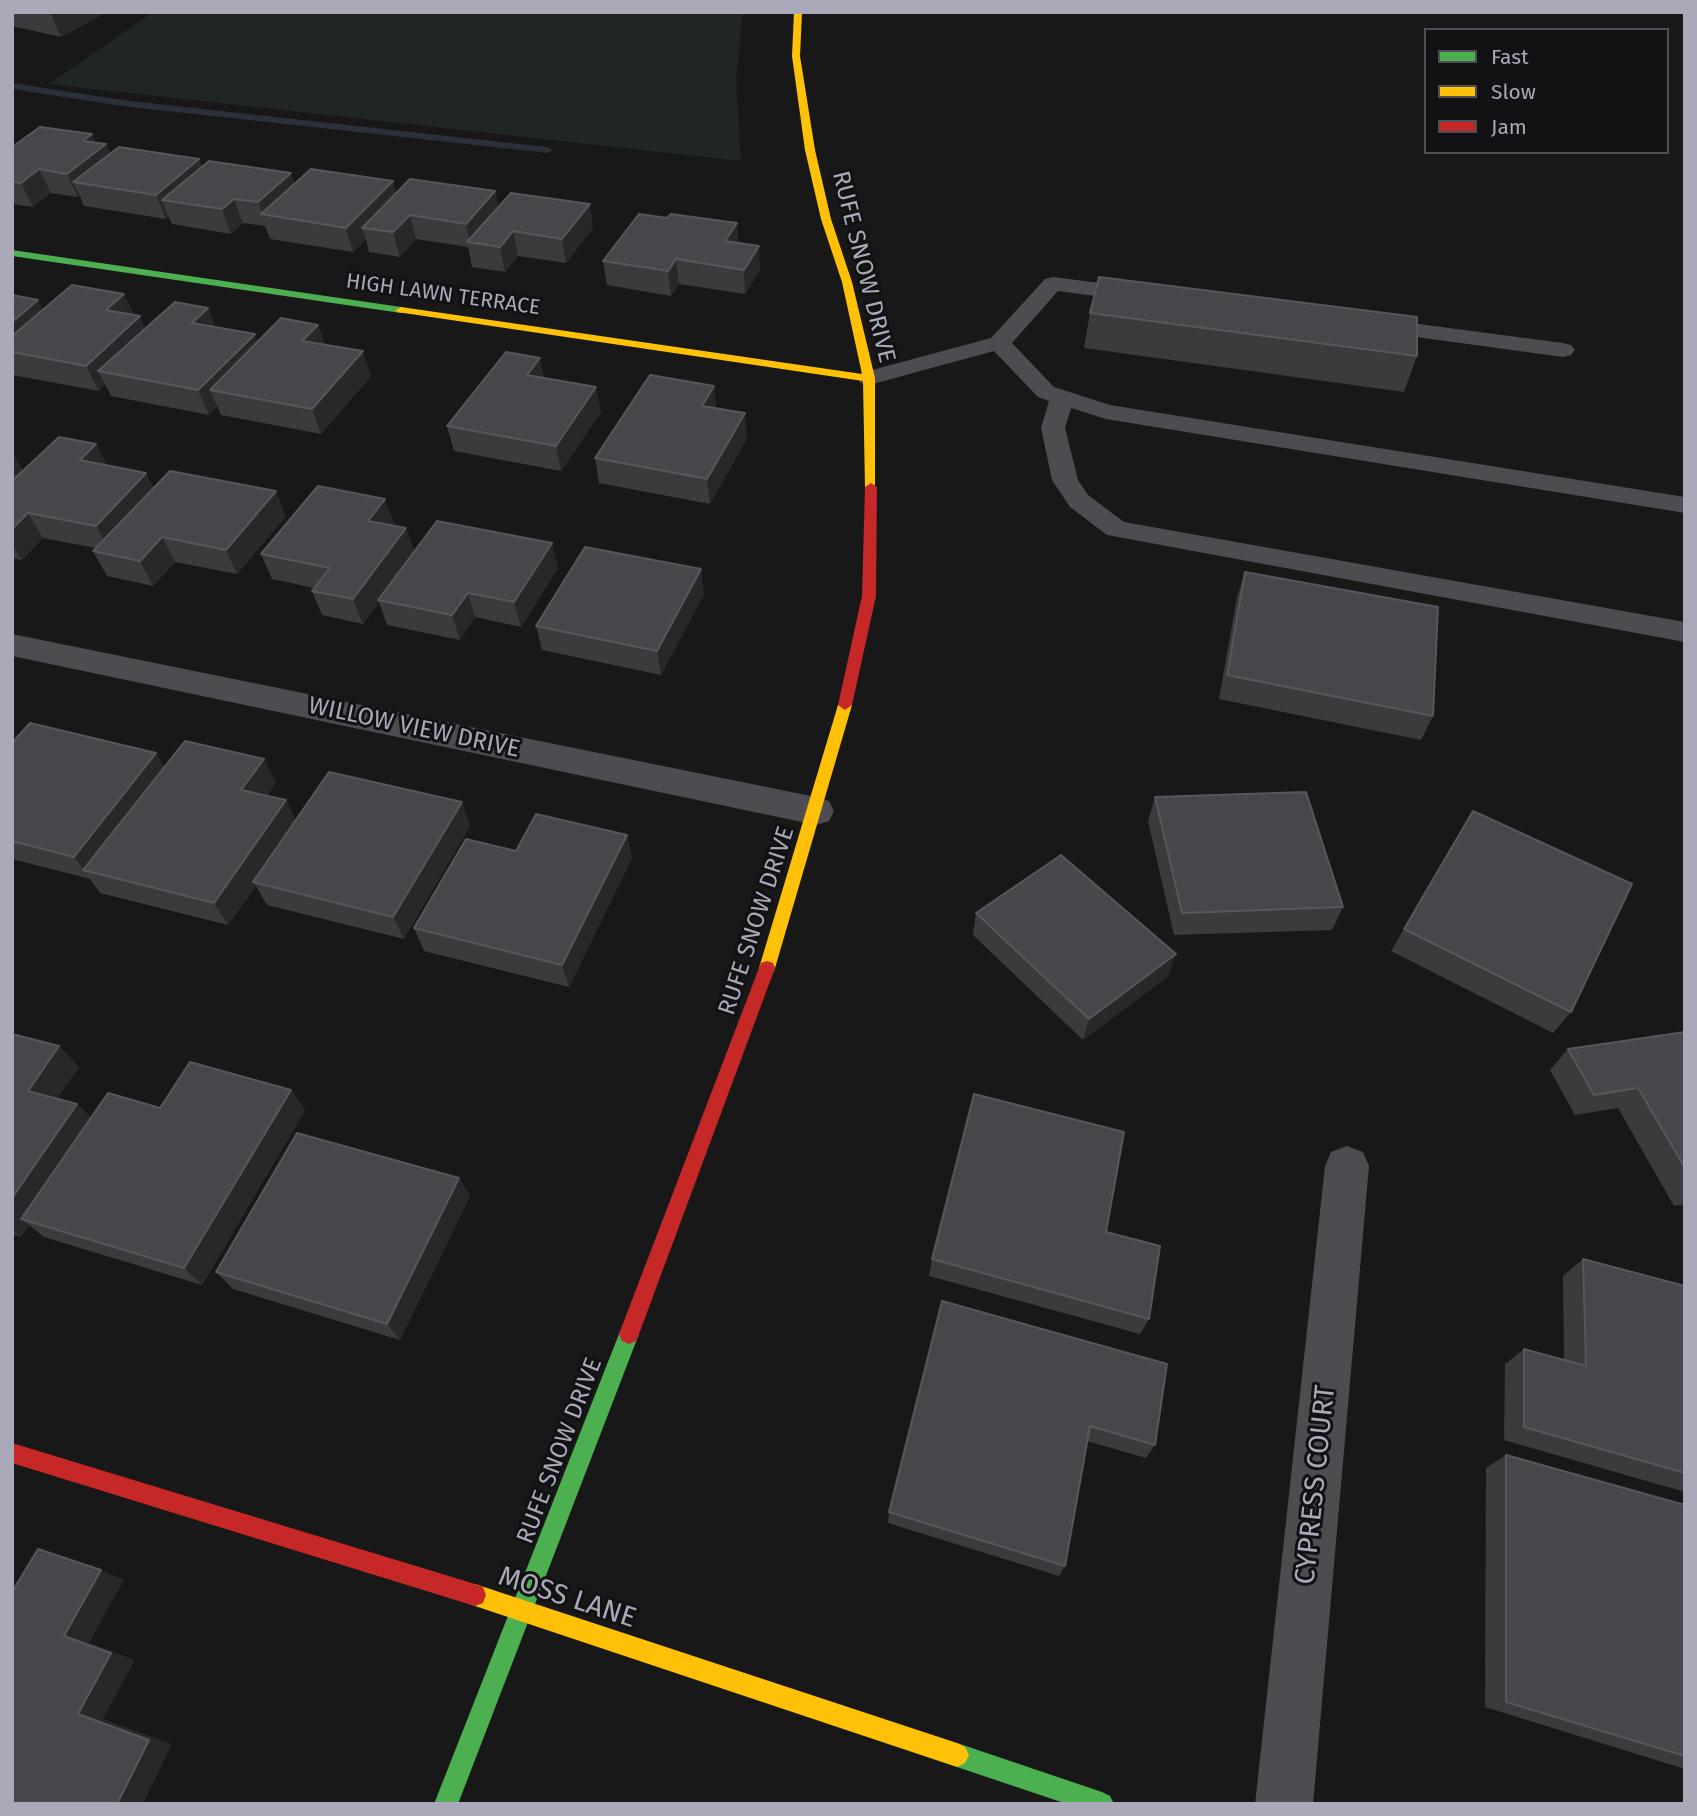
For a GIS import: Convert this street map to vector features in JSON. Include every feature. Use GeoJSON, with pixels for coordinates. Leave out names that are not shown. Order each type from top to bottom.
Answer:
{"type":"FeatureCollection","features":[{"type":"Feature","properties":{"kind":"main road","name":"RUFE SNOW DRIVE"},"geometry":{"type":"LineString","coordinates":[[446,1804],[524,1610],[762,985],[846,703],[869,596],[872,460],[869,378],[847,282],[826,219],[810,150],[796,56],[798,12]]}},
{"type":"Feature","properties":{"kind":"main road","name":"HIGH LAWN TERRACE"},"geometry":{"type":"LineString","coordinates":[[12,253],[869,378]]}},
{"type":"Feature","properties":{"kind":"main road","name":"MOSS LANE"},"geometry":{"type":"LineString","coordinates":[[12,1453],[524,1610],[1102,1804]]}},
{"type":"Feature","properties":{"kind":"street","name":"WILLOW VIEW DRIVE"},"geometry":{"type":"LineString","coordinates":[[12,645],[816,811]]}},
{"type":"Feature","properties":{"kind":"street","name":"CYPRESS COURT"},"geometry":{"type":"LineString","coordinates":[[1284,1804],[1347,1166]]}},
{"type":"Feature","properties":{"kind":"lane"},"geometry":{"type":"LineString","coordinates":[[869,378],[999,343],[1053,284],[1163,298]]}},
{"type":"Feature","properties":{"kind":"lane"},"geometry":{"type":"LineString","coordinates":[[1356,323],[1563,350]]}},
{"type":"Feature","properties":{"kind":"lane"},"geometry":{"type":"LineString","coordinates":[[999,343],[1046,392],[1106,412],[1685,505]]}},
{"type":"Feature","properties":{"kind":"lane"},"geometry":{"type":"LineString","coordinates":[[1062,399],[1053,428],[1065,480],[1079,501],[1116,529],[1685,632]]}},
{"type":"Feature","properties":{"kind":"shaded area"},"geometry":{"type":"Polygon","coordinates":[[[153,12],[743,12],[736,80],[741,161],[49,84],[153,12]]]}},
{"type":"Feature","properties":{"kind":"building"},"geometry":{"type":"Polygon","coordinates":[[[40,127],[92,134],[83,141],[106,144],[67,174],[39,169],[21,183],[12,182],[12,147],[40,127]]]}},
{"type":"Feature","properties":{"kind":"building"},"geometry":{"type":"Polygon","coordinates":[[[119,147],[199,159],[156,195],[73,182],[119,147]]]}},
{"type":"Feature","properties":{"kind":"building"},"geometry":{"type":"Polygon","coordinates":[[[209,161],[291,173],[258,202],[234,199],[222,209],[162,200],[209,161]]]}},
{"type":"Feature","properties":{"kind":"building"},"geometry":{"type":"Polygon","coordinates":[[[311,169],[393,181],[346,228],[261,214],[311,169]]]}},
{"type":"Feature","properties":{"kind":"building"},"geometry":{"type":"Polygon","coordinates":[[[410,179],[495,191],[466,224],[410,215],[393,232],[362,228],[410,179]]]}},
{"type":"Feature","properties":{"kind":"building"},"geometry":{"type":"Polygon","coordinates":[[[511,193],[590,204],[562,239],[513,231],[500,247],[467,242],[511,193]]]}},
{"type":"Feature","properties":{"kind":"building"},"geometry":{"type":"Polygon","coordinates":[[[639,214],[667,218],[671,214],[737,223],[725,241],[759,246],[744,270],[676,259],[668,271],[603,261],[639,214]]]}},
{"type":"Feature","properties":{"kind":"building"},"geometry":{"type":"Polygon","coordinates":[[[1099,277],[1417,317],[1417,356],[1090,313],[1099,277]]]}},
{"type":"Feature","properties":{"kind":"building"},"geometry":{"type":"Polygon","coordinates":[[[72,285],[124,294],[106,310],[140,316],[86,366],[12,352],[12,336],[72,285]]]}},
{"type":"Feature","properties":{"kind":"building"},"geometry":{"type":"Polygon","coordinates":[[[12,295],[38,300],[12,322],[12,295]]]}},
{"type":"Feature","properties":{"kind":"building"},"geometry":{"type":"Polygon","coordinates":[[[175,302],[208,308],[192,323],[255,334],[198,390],[98,371],[175,302]]]}},
{"type":"Feature","properties":{"kind":"building"},"geometry":{"type":"Polygon","coordinates":[[[281,318],[318,325],[302,341],[363,351],[312,409],[210,390],[281,318]]]}},
{"type":"Feature","properties":{"kind":"building"},"geometry":{"type":"Polygon","coordinates":[[[506,352],[540,358],[527,375],[596,387],[556,446],[447,426],[506,352]]]}},
{"type":"Feature","properties":{"kind":"building"},"geometry":{"type":"Polygon","coordinates":[[[650,375],[714,386],[702,406],[745,413],[707,479],[595,458],[650,375]]]}},
{"type":"Feature","properties":{"kind":"building"},"geometry":{"type":"Polygon","coordinates":[[[59,437],[96,444],[80,460],[146,473],[96,526],[28,513],[12,529],[12,481],[59,437]]]}},
{"type":"Feature","properties":{"kind":"building"},"geometry":{"type":"Polygon","coordinates":[[[170,471],[276,491],[226,550],[162,537],[140,561],[93,551],[170,471]]]}},
{"type":"Feature","properties":{"kind":"building"},"geometry":{"type":"Polygon","coordinates":[[[318,486],[385,499],[368,521],[406,528],[353,599],[312,591],[330,568],[261,554],[318,486]]]}},
{"type":"Feature","properties":{"kind":"building"},"geometry":{"type":"Polygon","coordinates":[[[437,521],[552,543],[514,602],[468,593],[452,615],[378,600],[437,521]]]}},
{"type":"Feature","properties":{"kind":"building"},"geometry":{"type":"Polygon","coordinates":[[[585,547],[701,569],[657,651],[536,626],[585,547]]]}},
{"type":"Feature","properties":{"kind":"building"},"geometry":{"type":"Polygon","coordinates":[[[1245,572],[1438,607],[1433,716],[1227,675],[1245,572]]]}},
{"type":"Feature","properties":{"kind":"building"},"geometry":{"type":"Polygon","coordinates":[[[30,723],[156,753],[74,857],[12,841],[12,743],[30,723]]]}},
{"type":"Feature","properties":{"kind":"building"},"geometry":{"type":"Polygon","coordinates":[[[185,741],[264,759],[241,790],[286,800],[214,903],[83,870],[185,741]]]}},
{"type":"Feature","properties":{"kind":"building"},"geometry":{"type":"Polygon","coordinates":[[[329,772],[462,802],[393,917],[253,882],[329,772]]]}},
{"type":"Feature","properties":{"kind":"building"},"geometry":{"type":"Polygon","coordinates":[[[1306,792],[1343,907],[1182,913],[1155,797],[1306,792]]]}},
{"type":"Feature","properties":{"kind":"building"},"geometry":{"type":"Polygon","coordinates":[[[1473,811],[1632,884],[1571,1012],[1404,929],[1473,811]]]}},
{"type":"Feature","properties":{"kind":"building"},"geometry":{"type":"Polygon","coordinates":[[[536,814],[627,835],[562,965],[414,928],[466,839],[516,851],[536,814]]]}},
{"type":"Feature","properties":{"kind":"building"},"geometry":{"type":"Polygon","coordinates":[[[1061,855],[1176,954],[1089,1019],[976,913],[1061,855]]]}},
{"type":"Feature","properties":{"kind":"building"},"geometry":{"type":"Polygon","coordinates":[[[1685,1032],[1685,1168],[1638,1088],[1594,1095],[1568,1049],[1685,1032]]]}},
{"type":"Feature","properties":{"kind":"building"},"geometry":{"type":"Polygon","coordinates":[[[12,1034],[59,1046],[28,1091],[77,1104],[12,1198],[12,1034]]]}},
{"type":"Feature","properties":{"kind":"building"},"geometry":{"type":"Polygon","coordinates":[[[190,1062],[291,1090],[184,1268],[21,1219],[108,1093],[160,1108],[190,1062]]]}},
{"type":"Feature","properties":{"kind":"building"},"geometry":{"type":"Polygon","coordinates":[[[974,1094],[1124,1132],[1106,1232],[1160,1246],[1149,1319],[932,1259],[974,1094]]]}},
{"type":"Feature","properties":{"kind":"building"},"geometry":{"type":"Polygon","coordinates":[[[297,1133],[459,1178],[387,1324],[216,1272],[297,1133]]]}},
{"type":"Feature","properties":{"kind":"building"},"geometry":{"type":"Polygon","coordinates":[[[1583,1259],[1685,1286],[1685,1473],[1524,1427],[1524,1349],[1586,1366],[1583,1259]]]}},
{"type":"Feature","properties":{"kind":"building"},"geometry":{"type":"Polygon","coordinates":[[[942,1301],[1167,1364],[1155,1445],[1090,1426],[1065,1566],[889,1512],[942,1301]]]}},
{"type":"Feature","properties":{"kind":"building"},"geometry":{"type":"Polygon","coordinates":[[[1506,1455],[1685,1505],[1685,1756],[1506,1702],[1506,1455]]]}},
{"type":"Feature","properties":{"kind":"building"},"geometry":{"type":"Polygon","coordinates":[[[38,1549],[101,1570],[64,1636],[111,1653],[78,1714],[149,1740],[117,1804],[12,1804],[12,1592],[38,1549]]]}},
{"type":"Feature","properties":{"kind":"waterway"},"geometry":{"type":"LineString","coordinates":[[12,86],[122,103],[547,150]]}},
{"type":"Feature","properties":{"kind":"traffic: fast"},"geometry":{"type":"LineString","coordinates":[[12,253],[401,310]]}},
{"type":"Feature","properties":{"kind":"traffic: fast"},"geometry":{"type":"LineString","coordinates":[[446,1804],[629,1334]]}},
{"type":"Feature","properties":{"kind":"traffic: fast"},"geometry":{"type":"LineString","coordinates":[[957,1755],[1102,1804]]}},
{"type":"Feature","properties":{"kind":"traffic: slow"},"geometry":{"type":"LineString","coordinates":[[798,12],[796,56],[810,150],[826,219],[847,282],[869,378],[871,487]]}},
{"type":"Feature","properties":{"kind":"traffic: slow"},"geometry":{"type":"LineString","coordinates":[[401,310],[869,378]]}},
{"type":"Feature","properties":{"kind":"traffic: slow"},"geometry":{"type":"LineString","coordinates":[[767,968],[845,705]]}},
{"type":"Feature","properties":{"kind":"traffic: slow"},"geometry":{"type":"LineString","coordinates":[[475,1595],[957,1755]]}},
{"type":"Feature","properties":{"kind":"traffic: jam"},"geometry":{"type":"LineString","coordinates":[[845,705],[869,596],[871,487]]}},
{"type":"Feature","properties":{"kind":"traffic: jam"},"geometry":{"type":"LineString","coordinates":[[629,1334],[767,968]]}},
{"type":"Feature","properties":{"kind":"traffic: jam"},"geometry":{"type":"LineString","coordinates":[[12,1453],[475,1595]]}}]}
